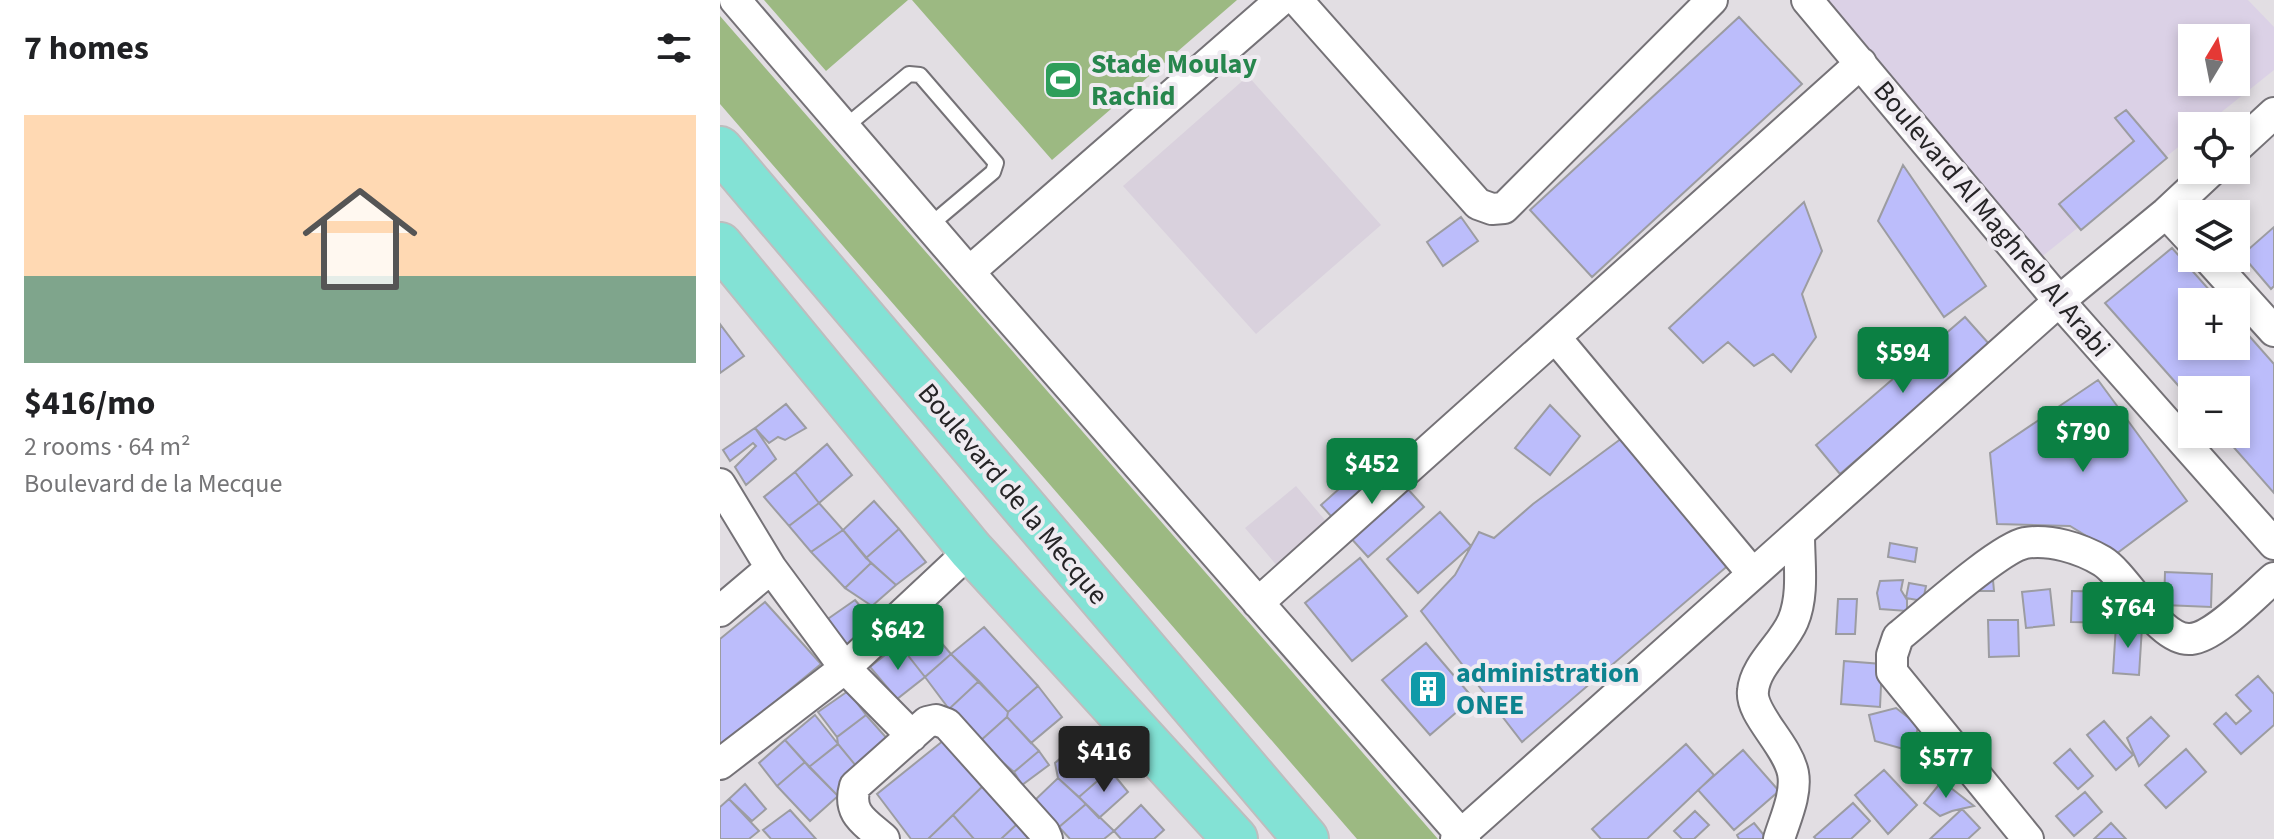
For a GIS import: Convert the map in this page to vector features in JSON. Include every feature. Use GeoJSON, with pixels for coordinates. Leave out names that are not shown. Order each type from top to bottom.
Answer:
{"type":"FeatureCollection","features":[{"type":"Feature","properties":{"kind":"main road","name":"Boulevard de la Mecque"},"geometry":{"type":"LineString","coordinates":[[720,149],[1306,839]]}},
{"type":"Feature","properties":{"kind":"main road"},"geometry":{"type":"LineString","coordinates":[[720,245],[971,550],[1229,837]]}},
{"type":"Feature","properties":{"kind":"street"},"geometry":{"type":"LineString","coordinates":[[735,0],[1460,837],[2059,301],[2197,184]]}},
{"type":"Feature","properties":{"kind":"street"},"geometry":{"type":"LineString","coordinates":[[969,272],[1281,0]]}},
{"type":"Feature","properties":{"kind":"street"},"geometry":{"type":"LineString","coordinates":[[1297,0],[1478,204],[1492,209],[1504,208],[1712,0]]}},
{"type":"Feature","properties":{"kind":"street","name":"Boulevard Al Maghreb Al Arabi"},"geometry":{"type":"LineString","coordinates":[[1807,0],[2059,301],[2274,544]]}},
{"type":"Feature","properties":{"kind":"street"},"geometry":{"type":"LineString","coordinates":[[1258,603],[1861,63]]}},
{"type":"Feature","properties":{"kind":"street"},"geometry":{"type":"LineString","coordinates":[[2250,135],[2274,113]]}},
{"type":"Feature","properties":{"kind":"street"},"geometry":{"type":"LineString","coordinates":[[2166,213],[2178,226]]}},
{"type":"Feature","properties":{"kind":"street"},"geometry":{"type":"LineString","coordinates":[[2223,272],[2270,317]]}},
{"type":"Feature","properties":{"kind":"street"},"geometry":{"type":"LineString","coordinates":[[1555,337],[1753,574]]}},
{"type":"Feature","properties":{"kind":"street"},"geometry":{"type":"LineString","coordinates":[[720,484],[771,568],[845,668],[912,736]]}},
{"type":"Feature","properties":{"kind":"street"},"geometry":{"type":"LineString","coordinates":[[1779,839],[1794,788],[1793,773],[1784,748],[1758,713],[1752,693],[1758,676],[1792,624],[1799,604],[1799,535]]}},
{"type":"Feature","properties":{"kind":"street"},"geometry":{"type":"LineString","coordinates":[[2028,839],[1892,672],[1892,655],[1898,637],[2003,553],[2025,543],[2062,544],[2104,561],[2172,634],[2190,640],[2207,634],[2274,578]]}},
{"type":"Feature","properties":{"kind":"street"},"geometry":{"type":"LineString","coordinates":[[720,764],[845,668],[971,550]]}},
{"type":"Feature","properties":{"kind":"street"},"geometry":{"type":"LineString","coordinates":[[720,611],[771,568]]}},
{"type":"Feature","properties":{"kind":"street"},"geometry":{"type":"LineString","coordinates":[[884,839],[855,812],[851,799],[855,786],[927,722],[936,720],[947,724],[1047,839]]}},
{"type":"Feature","properties":{"kind":"lane"},"geometry":{"type":"LineString","coordinates":[[845,127],[909,74],[920,75],[996,163],[993,172],[929,226]]}},
{"type":"Feature","properties":{"kind":"shaded area"},"geometry":{"type":"Polygon","coordinates":[[[1825,0],[2248,0],[2274,27],[2274,70],[2250,89],[2250,24],[2178,24],[2178,96],[2242,96],[2222,112],[2178,112],[2178,147],[2034,263],[1825,0]]]}},
{"type":"Feature","properties":{"kind":"shaded area"},"geometry":{"type":"Polygon","coordinates":[[[1248,76],[1381,225],[1256,334],[1123,186],[1248,76]]]}},
{"type":"Feature","properties":{"kind":"shaded area"},"geometry":{"type":"Polygon","coordinates":[[[1296,486],[1347,546],[1296,588],[1245,528],[1296,486]]]}},
{"type":"Feature","properties":{"kind":"green space"},"geometry":{"type":"Polygon","coordinates":[[[764,0],[908,0],[826,71],[764,0]]]}},
{"type":"Feature","properties":{"kind":"green space","name":"Stade Moulay Rachid"},"geometry":{"type":"Polygon","coordinates":[[[912,0],[1237,0],[1052,160],[912,0]]]}},
{"type":"Feature","properties":{"kind":"green space"},"geometry":{"type":"Polygon","coordinates":[[[720,16],[1438,839],[1357,839],[720,104],[720,16]]]}},
{"type":"Feature","properties":{"kind":"building"},"geometry":{"type":"Polygon","coordinates":[[[1739,17],[1802,84],[1592,277],[1530,210],[1739,17]]]}},
{"type":"Feature","properties":{"kind":"building"},"geometry":{"type":"Polygon","coordinates":[[[2126,110],[2167,158],[2081,230],[2059,204],[2134,141],[2115,118],[2126,110]]]}},
{"type":"Feature","properties":{"kind":"building"},"geometry":{"type":"Polygon","coordinates":[[[1903,165],[1986,286],[1944,317],[1878,221],[1903,165]]]}},
{"type":"Feature","properties":{"kind":"building"},"geometry":{"type":"Polygon","coordinates":[[[1804,202],[1822,251],[1802,294],[1816,337],[1791,372],[1773,354],[1754,366],[1728,342],[1703,363],[1669,328],[1804,202]]]}},
{"type":"Feature","properties":{"kind":"building"},"geometry":{"type":"Polygon","coordinates":[[[1461,217],[1478,241],[1443,266],[1427,242],[1461,217]]]}},
{"type":"Feature","properties":{"kind":"building"},"geometry":{"type":"Polygon","coordinates":[[[2274,227],[2274,286],[2271,289],[2250,264],[2250,248],[2274,227]]]}},
{"type":"Feature","properties":{"kind":"building"},"geometry":{"type":"Polygon","coordinates":[[[2172,248],[2178,255],[2178,272],[2193,272],[2208,288],[2178,288],[2178,360],[2250,360],[2250,337],[2274,364],[2274,493],[2234,448],[2250,448],[2250,376],[2178,376],[2178,385],[2105,303],[2172,248]]]}},
{"type":"Feature","properties":{"kind":"building"},"geometry":{"type":"Polygon","coordinates":[[[1965,317],[1990,345],[1840,474],[1816,445],[1965,317]]]}},
{"type":"Feature","properties":{"kind":"building"},"geometry":{"type":"Polygon","coordinates":[[[720,324],[744,356],[720,373],[720,324]]]}},
{"type":"Feature","properties":{"kind":"building"},"geometry":{"type":"Polygon","coordinates":[[[2098,380],[2187,501],[2116,554],[2070,526],[1997,524],[1990,453],[2098,380]]]}},
{"type":"Feature","properties":{"kind":"building"},"geometry":{"type":"Polygon","coordinates":[[[786,404],[806,428],[785,440],[778,437],[769,443],[755,428],[786,404]]]}},
{"type":"Feature","properties":{"kind":"building"},"geometry":{"type":"Polygon","coordinates":[[[1550,405],[1580,436],[1550,475],[1515,448],[1550,405]]]}},
{"type":"Feature","properties":{"kind":"building"},"geometry":{"type":"Polygon","coordinates":[[[755,428],[776,459],[746,485],[735,467],[756,446],[753,443],[730,461],[723,450],[755,428]]]}},
{"type":"Feature","properties":{"kind":"building"},"geometry":{"type":"Polygon","coordinates":[[[1622,438],[1731,563],[1522,742],[1421,611],[1455,575],[1479,532],[1494,538],[1533,504],[1622,438]]]}},
{"type":"Feature","properties":{"kind":"building"},"geometry":{"type":"Polygon","coordinates":[[[827,444],[852,475],[819,503],[795,472],[827,444]]]}},
{"type":"Feature","properties":{"kind":"building"},"geometry":{"type":"Polygon","coordinates":[[[1377,455],[1424,507],[1368,557],[1321,505],[1377,455]]]}},
{"type":"Feature","properties":{"kind":"building"},"geometry":{"type":"Polygon","coordinates":[[[795,472],[819,503],[789,526],[764,497],[795,472]]]}},
{"type":"Feature","properties":{"kind":"building"},"geometry":{"type":"Polygon","coordinates":[[[874,501],[899,529],[866,558],[843,530],[874,501]]]}},
{"type":"Feature","properties":{"kind":"building"},"geometry":{"type":"Polygon","coordinates":[[[819,503],[843,530],[811,552],[789,526],[819,503]]]}},
{"type":"Feature","properties":{"kind":"building"},"geometry":{"type":"Polygon","coordinates":[[[1440,512],[1471,546],[1418,593],[1387,559],[1440,512]]]}},
{"type":"Feature","properties":{"kind":"building"},"geometry":{"type":"Polygon","coordinates":[[[899,529],[926,562],[896,585],[866,558],[899,529]]]}},
{"type":"Feature","properties":{"kind":"building"},"geometry":{"type":"Polygon","coordinates":[[[843,530],[871,563],[845,588],[811,552],[843,530]]]}},
{"type":"Feature","properties":{"kind":"building"},"geometry":{"type":"Polygon","coordinates":[[[1890,543],[1917,548],[1915,562],[1888,557],[1890,543]]]}},
{"type":"Feature","properties":{"kind":"building"},"geometry":{"type":"Polygon","coordinates":[[[1360,558],[1407,616],[1352,661],[1305,603],[1360,558]]]}},
{"type":"Feature","properties":{"kind":"building"},"geometry":{"type":"Polygon","coordinates":[[[1991,558],[1994,591],[1976,591],[1974,560],[1991,558]]]}},
{"type":"Feature","properties":{"kind":"building"},"geometry":{"type":"Polygon","coordinates":[[[871,563],[896,585],[872,606],[845,588],[871,563]]]}},
{"type":"Feature","properties":{"kind":"building"},"geometry":{"type":"Polygon","coordinates":[[[2165,572],[2212,574],[2211,607],[2164,605],[2165,572]]]}},
{"type":"Feature","properties":{"kind":"building"},"geometry":{"type":"Polygon","coordinates":[[[1903,580],[1901,590],[1907,600],[1907,611],[1880,609],[1877,593],[1880,581],[1903,580]]]}},
{"type":"Feature","properties":{"kind":"building"},"geometry":{"type":"Polygon","coordinates":[[[1909,583],[1926,586],[1923,601],[1906,598],[1909,583]]]}},
{"type":"Feature","properties":{"kind":"building"},"geometry":{"type":"Polygon","coordinates":[[[2050,589],[2054,625],[2026,628],[2022,592],[2050,589]]]}},
{"type":"Feature","properties":{"kind":"building"},"geometry":{"type":"Polygon","coordinates":[[[2072,591],[2119,592],[2118,623],[2071,622],[2072,591]]]}},
{"type":"Feature","properties":{"kind":"building"},"geometry":{"type":"Polygon","coordinates":[[[1838,599],[1857,599],[1855,634],[1836,634],[1838,599]]]}},
{"type":"Feature","properties":{"kind":"building"},"geometry":{"type":"Polygon","coordinates":[[[855,600],[878,627],[845,657],[822,623],[855,600]]]}},
{"type":"Feature","properties":{"kind":"building"},"geometry":{"type":"Polygon","coordinates":[[[765,602],[821,664],[720,747],[720,639],[765,602]]]}},
{"type":"Feature","properties":{"kind":"building"},"geometry":{"type":"Polygon","coordinates":[[[1988,620],[2018,620],[2019,656],[1989,657],[1988,620]]]}},
{"type":"Feature","properties":{"kind":"building"},"geometry":{"type":"Polygon","coordinates":[[[925,624],[951,654],[925,677],[899,644],[925,624]]]}},
{"type":"Feature","properties":{"kind":"building"},"geometry":{"type":"Polygon","coordinates":[[[2116,625],[2142,627],[2139,675],[2113,673],[2116,625]]]}},
{"type":"Feature","properties":{"kind":"building"},"geometry":{"type":"Polygon","coordinates":[[[984,627],[1038,686],[1008,712],[951,654],[984,627]]]}},
{"type":"Feature","properties":{"kind":"building","name":"administration ONEE"},"geometry":{"type":"Polygon","coordinates":[[[1426,643],[1473,698],[1430,735],[1382,680],[1426,643]]]}},
{"type":"Feature","properties":{"kind":"building"},"geometry":{"type":"Polygon","coordinates":[[[899,644],[925,677],[897,699],[870,667],[899,644]]]}},
{"type":"Feature","properties":{"kind":"building"},"geometry":{"type":"Polygon","coordinates":[[[951,654],[979,681],[949,709],[925,677],[951,654]]]}},
{"type":"Feature","properties":{"kind":"building"},"geometry":{"type":"Polygon","coordinates":[[[1844,661],[1882,664],[1880,707],[1841,704],[1844,661]]]}},
{"type":"Feature","properties":{"kind":"building"},"geometry":{"type":"Polygon","coordinates":[[[2258,676],[2274,694],[2274,725],[2241,754],[2214,724],[2226,713],[2236,724],[2251,711],[2236,695],[2258,676]]]}},
{"type":"Feature","properties":{"kind":"building"},"geometry":{"type":"Polygon","coordinates":[[[979,681],[1008,712],[1007,717],[979,742],[949,709],[979,681]]]}},
{"type":"Feature","properties":{"kind":"building"},"geometry":{"type":"Polygon","coordinates":[[[1038,686],[1062,717],[1031,743],[1007,717],[1008,712],[1038,686]]]}},
{"type":"Feature","properties":{"kind":"building"},"geometry":{"type":"Polygon","coordinates":[[[848,691],[866,715],[837,737],[818,712],[848,691]]]}},
{"type":"Feature","properties":{"kind":"building"},"geometry":{"type":"Polygon","coordinates":[[[1896,708],[1918,725],[1914,752],[1875,741],[1869,715],[1896,708]]]}},
{"type":"Feature","properties":{"kind":"building"},"geometry":{"type":"Polygon","coordinates":[[[815,715],[838,744],[809,767],[785,740],[815,715]]]}},
{"type":"Feature","properties":{"kind":"building"},"geometry":{"type":"Polygon","coordinates":[[[866,715],[891,743],[861,772],[838,744],[837,737],[866,715]]]}},
{"type":"Feature","properties":{"kind":"building"},"geometry":{"type":"Polygon","coordinates":[[[1007,717],[1039,751],[1014,772],[979,742],[1007,717]]]}},
{"type":"Feature","properties":{"kind":"building"},"geometry":{"type":"Polygon","coordinates":[[[2151,717],[2169,736],[2139,766],[2127,738],[2151,717]]]}},
{"type":"Feature","properties":{"kind":"building"},"geometry":{"type":"Polygon","coordinates":[[[2104,721],[2133,755],[2116,770],[2087,735],[2104,721]]]}},
{"type":"Feature","properties":{"kind":"building"},"geometry":{"type":"Polygon","coordinates":[[[1083,739],[1110,770],[1079,797],[1058,778],[1055,763],[1083,739]]]}},
{"type":"Feature","properties":{"kind":"building"},"geometry":{"type":"Polygon","coordinates":[[[785,740],[805,762],[777,786],[759,763],[785,740]]]}},
{"type":"Feature","properties":{"kind":"building"},"geometry":{"type":"Polygon","coordinates":[[[944,740],[985,784],[928,839],[911,839],[877,794],[944,740]]]}},
{"type":"Feature","properties":{"kind":"building"},"geometry":{"type":"Polygon","coordinates":[[[838,744],[861,772],[838,796],[809,767],[838,744]]]}},
{"type":"Feature","properties":{"kind":"building"},"geometry":{"type":"Polygon","coordinates":[[[1686,744],[1714,775],[1647,839],[1601,839],[1592,829],[1686,744]]]}},
{"type":"Feature","properties":{"kind":"building"},"geometry":{"type":"Polygon","coordinates":[[[2070,749],[2093,776],[2078,789],[2054,763],[2070,749]]]}},
{"type":"Feature","properties":{"kind":"building"},"geometry":{"type":"Polygon","coordinates":[[[2186,749],[2206,772],[2166,808],[2145,785],[2186,749]]]}},
{"type":"Feature","properties":{"kind":"building"},"geometry":{"type":"Polygon","coordinates":[[[1743,750],[1779,791],[1734,830],[1698,790],[1743,750]]]}},
{"type":"Feature","properties":{"kind":"building"},"geometry":{"type":"Polygon","coordinates":[[[1039,751],[1049,765],[1022,785],[1014,772],[1039,751]]]}},
{"type":"Feature","properties":{"kind":"building"},"geometry":{"type":"Polygon","coordinates":[[[805,762],[838,796],[810,821],[777,786],[805,762]]]}},
{"type":"Feature","properties":{"kind":"building"},"geometry":{"type":"Polygon","coordinates":[[[1110,770],[1128,792],[1099,818],[1079,797],[1110,770]]]}},
{"type":"Feature","properties":{"kind":"building"},"geometry":{"type":"Polygon","coordinates":[[[1884,770],[1917,805],[1888,834],[1855,795],[1884,770]]]}},
{"type":"Feature","properties":{"kind":"building"},"geometry":{"type":"Polygon","coordinates":[[[1058,778],[1086,804],[1059,827],[1035,800],[1058,778]]]}},
{"type":"Feature","properties":{"kind":"building"},"geometry":{"type":"Polygon","coordinates":[[[1942,781],[1974,806],[1940,816],[1924,803],[1942,781]]]}},
{"type":"Feature","properties":{"kind":"building"},"geometry":{"type":"Polygon","coordinates":[[[745,784],[766,809],[752,821],[729,799],[745,784]]]}},
{"type":"Feature","properties":{"kind":"building"},"geometry":{"type":"Polygon","coordinates":[[[985,784],[1017,824],[1001,839],[974,839],[953,815],[985,784]]]}},
{"type":"Feature","properties":{"kind":"building"},"geometry":{"type":"Polygon","coordinates":[[[2085,792],[2102,812],[2074,836],[2056,816],[2085,792]]]}},
{"type":"Feature","properties":{"kind":"building"},"geometry":{"type":"Polygon","coordinates":[[[729,799],[759,831],[749,839],[720,839],[720,807],[729,799]]]}},
{"type":"Feature","properties":{"kind":"building"},"geometry":{"type":"Polygon","coordinates":[[[1853,803],[1870,821],[1851,839],[1814,837],[1853,803]]]}},
{"type":"Feature","properties":{"kind":"building"},"geometry":{"type":"Polygon","coordinates":[[[1086,804],[1114,831],[1104,839],[1070,839],[1059,827],[1086,804]]]}},
{"type":"Feature","properties":{"kind":"building"},"geometry":{"type":"Polygon","coordinates":[[[1141,805],[1164,830],[1154,839],[1121,839],[1114,831],[1141,805]]]}},
{"type":"Feature","properties":{"kind":"building"},"geometry":{"type":"Polygon","coordinates":[[[1962,809],[1980,828],[1968,839],[1930,839],[1962,809]]]}},
{"type":"Feature","properties":{"kind":"building"},"geometry":{"type":"Polygon","coordinates":[[[790,810],[816,839],[771,839],[763,830],[790,810]]]}},
{"type":"Feature","properties":{"kind":"building"},"geometry":{"type":"Polygon","coordinates":[[[1695,811],[1709,825],[1694,839],[1682,839],[1674,831],[1695,811]]]}},
{"type":"Feature","properties":{"kind":"building"},"geometry":{"type":"Polygon","coordinates":[[[953,815],[974,839],[928,839],[953,815]]]}},
{"type":"Feature","properties":{"kind":"building"},"geometry":{"type":"Polygon","coordinates":[[[1754,823],[1767,839],[1739,839],[1737,835],[1754,823]]]}},
{"type":"Feature","properties":{"kind":"building"},"geometry":{"type":"Polygon","coordinates":[[[2111,823],[2126,839],[2094,839],[2111,823]]]}},
{"type":"Feature","properties":{"kind":"building"},"geometry":{"type":"Polygon","coordinates":[[[1017,824],[1029,839],[1001,839],[1017,824]]]}},
{"type":"Feature","properties":{"kind":"place","name":"Stade Moulay Rachid"},"geometry":{"type":"Point","coordinates":[1063,80]}},
{"type":"Feature","properties":{"kind":"place","name":"administration ONEE"},"geometry":{"type":"Point","coordinates":[1428,689]}}]}
